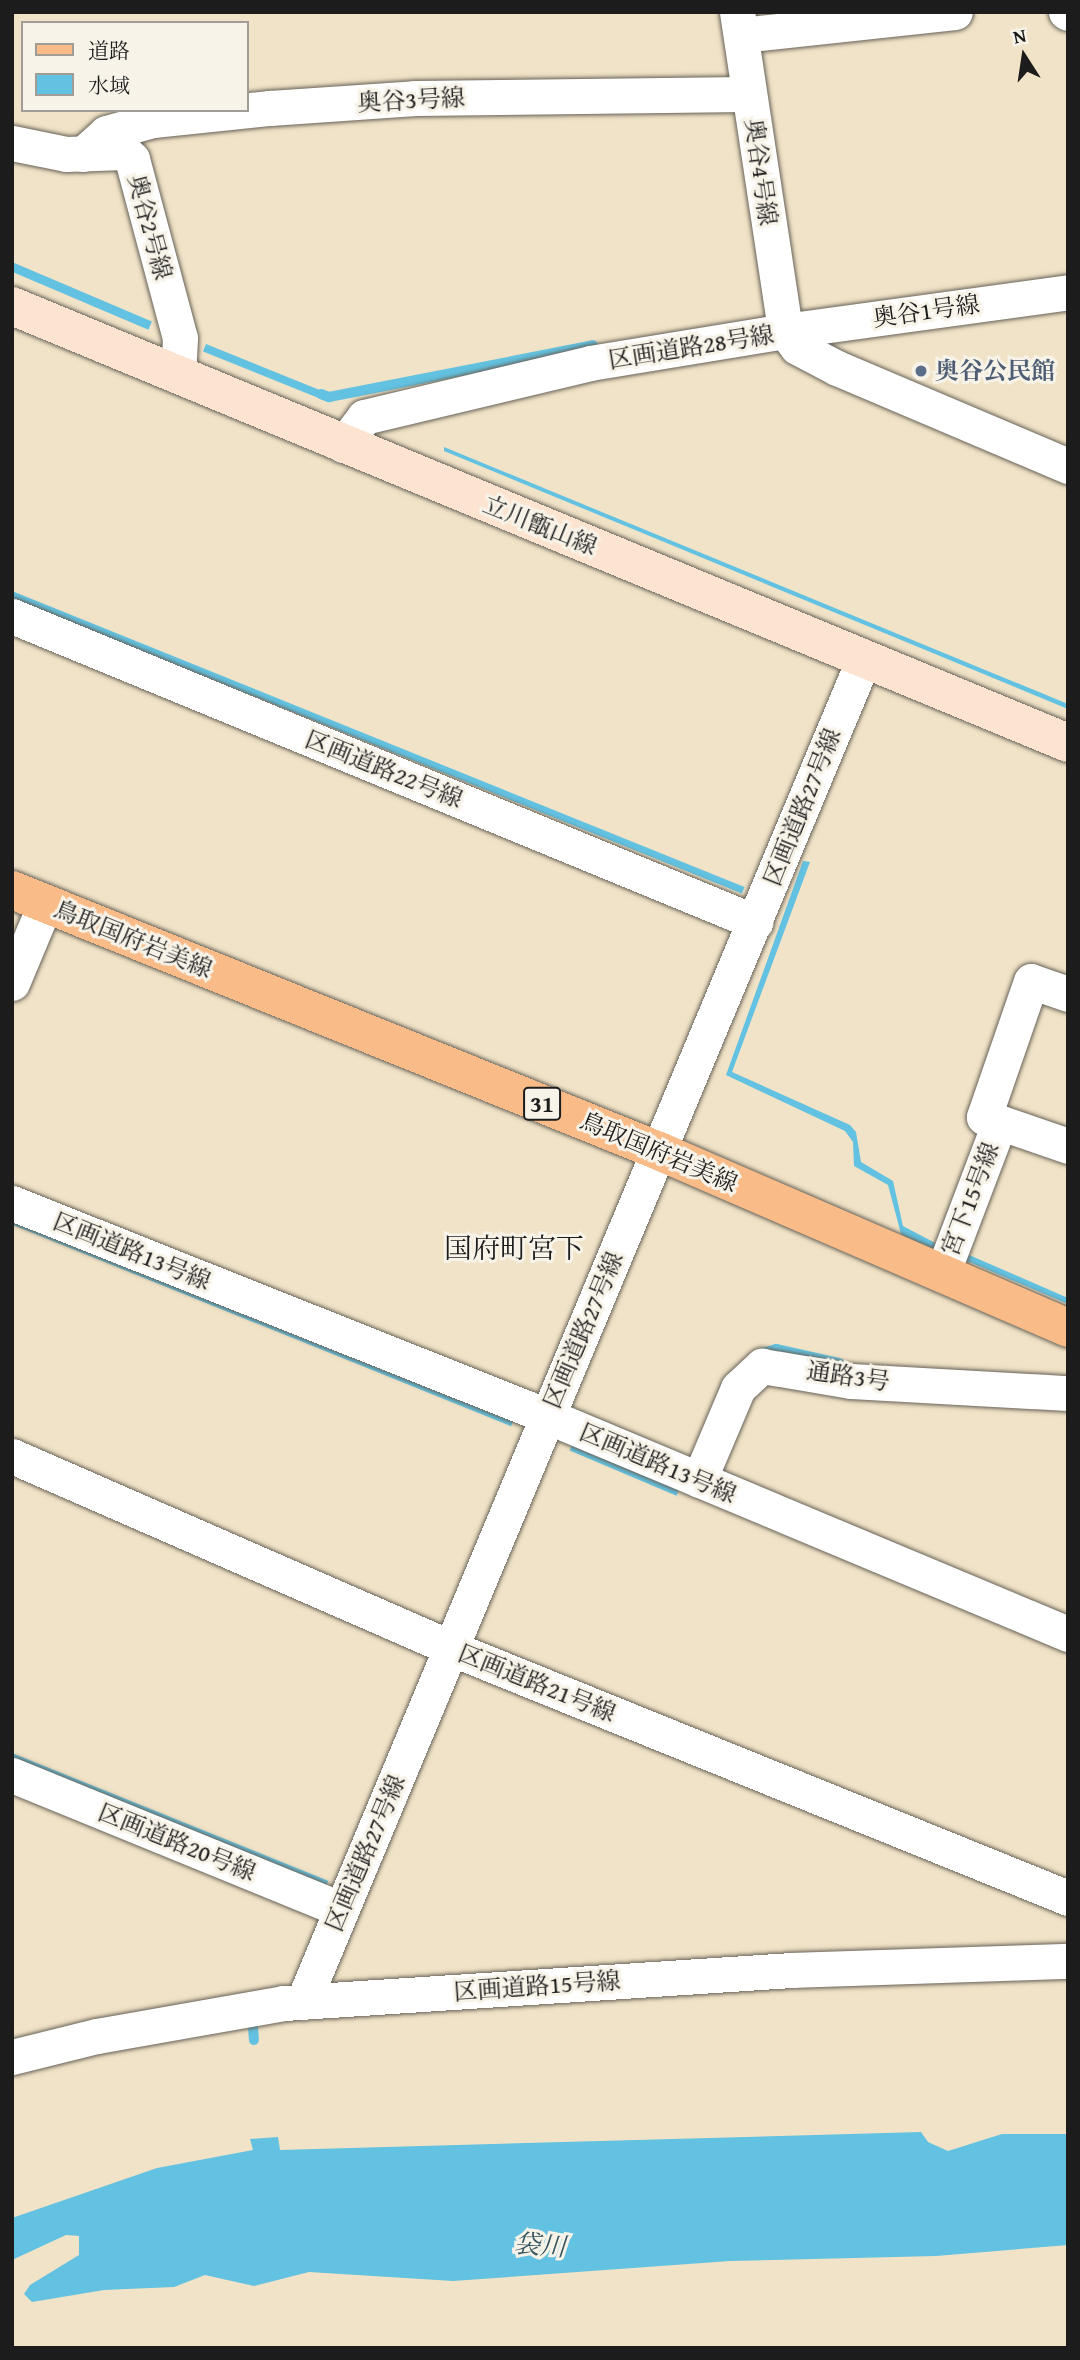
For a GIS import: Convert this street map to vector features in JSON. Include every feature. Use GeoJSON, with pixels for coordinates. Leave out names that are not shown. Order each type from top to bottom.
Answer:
{"type":"FeatureCollection","features":[{"type":"Feature","properties":{"kind":"main road","name":"鳥取国府岩美線"},"geometry":{"type":"LineString","coordinates":[[29,897],[659,1151],[1068,1328]]}},
{"type":"Feature","properties":{"kind":"street"},"geometry":{"type":"LineString","coordinates":[[739,24],[955,12]]}},
{"type":"Feature","properties":{"kind":"street","name":"奥谷4号線"},"geometry":{"type":"LineString","coordinates":[[739,24],[785,331]]}},
{"type":"Feature","properties":{"kind":"street","name":"奥谷3号線"},"geometry":{"type":"LineString","coordinates":[[248,110],[415,98],[749,94]]}},
{"type":"Feature","properties":{"kind":"street","name":"奥谷3号線"},"geometry":{"type":"LineString","coordinates":[[83,154],[106,133],[153,120],[231,112]]}},
{"type":"Feature","properties":{"kind":"street","name":"奥谷2号線"},"geometry":{"type":"LineString","coordinates":[[12,143],[83,154],[125,152],[132,159],[180,338],[178,374]]}},
{"type":"Feature","properties":{"kind":"street","name":"奥谷1号線"},"geometry":{"type":"LineString","coordinates":[[785,331],[1068,292]]}},
{"type":"Feature","properties":{"kind":"street","name":"立川甑山線"},"geometry":{"type":"LineString","coordinates":[[12,306],[1068,743]]}},
{"type":"Feature","properties":{"kind":"street","name":"区画道路28号線"},"geometry":{"type":"LineString","coordinates":[[343,445],[364,418],[590,363],[785,331],[797,347],[837,368],[1068,466]]}},
{"type":"Feature","properties":{"kind":"street","name":"区画道路22号線"},"geometry":{"type":"LineString","coordinates":[[12,616],[755,922]]}},
{"type":"Feature","properties":{"kind":"street","name":"区画道路27号線"},"geometry":{"type":"LineString","coordinates":[[303,2002],[453,1649],[547,1416],[864,658]]}},
{"type":"Feature","properties":{"kind":"street"},"geometry":{"type":"LineString","coordinates":[[12,983],[29,897]]}},
{"type":"Feature","properties":{"kind":"street","name":"宮下15号線"},"geometry":{"type":"LineString","coordinates":[[1068,994],[1031,981],[984,1117],[1068,1146]]}},
{"type":"Feature","properties":{"kind":"street","name":"宮下15号線"},"geometry":{"type":"LineString","coordinates":[[942,1274],[999,1124]]}},
{"type":"Feature","properties":{"kind":"street","name":"区画道路13号線"},"geometry":{"type":"LineString","coordinates":[[12,1203],[547,1416],[1068,1634]]}},
{"type":"Feature","properties":{"kind":"street","name":"通路3号"},"geometry":{"type":"LineString","coordinates":[[699,1480],[738,1388],[762,1366],[851,1381],[1068,1392]]}},
{"type":"Feature","properties":{"kind":"street","name":"区画道路21号線"},"geometry":{"type":"LineString","coordinates":[[12,1456],[453,1649],[1068,1898]]}},
{"type":"Feature","properties":{"kind":"street","name":"区画道路20号線"},"geometry":{"type":"LineString","coordinates":[[12,1775],[341,1909]]}},
{"type":"Feature","properties":{"kind":"street","name":"区画道路15号線"},"geometry":{"type":"LineString","coordinates":[[12,2057],[97,2036],[303,2002],[792,1970],[1068,1961]]}},
{"type":"Feature","properties":{"kind":"water"},"geometry":{"type":"Polygon","coordinates":[[[12,262],[152,321],[148,330],[12,272],[12,262]]]}},
{"type":"Feature","properties":{"kind":"water"},"geometry":{"type":"Polygon","coordinates":[[[206,344],[332,395],[329,402],[203,351],[206,344]]]}},
{"type":"Feature","properties":{"kind":"water"},"geometry":{"type":"Polygon","coordinates":[[[444,447],[1068,704],[1068,709],[444,451],[444,447]]]}},
{"type":"Feature","properties":{"kind":"water"},"geometry":{"type":"Polygon","coordinates":[[[12,591],[744,887],[742,893],[12,599],[12,591]]]}},
{"type":"Feature","properties":{"kind":"water"},"geometry":{"type":"Polygon","coordinates":[[[803,861],[810,862],[732,1072],[850,1125],[856,1132],[861,1162],[893,1181],[903,1226],[939,1245],[937,1251],[901,1234],[888,1185],[854,1166],[853,1142],[845,1131],[726,1075],[803,861]]]}},
{"type":"Feature","properties":{"kind":"water"},"geometry":{"type":"Polygon","coordinates":[[[12,1217],[514,1420],[511,1426],[12,1225],[12,1217]]]}},
{"type":"Feature","properties":{"kind":"water"},"geometry":{"type":"Polygon","coordinates":[[[960,1251],[1068,1298],[1068,1304],[958,1257],[960,1251]]]}},
{"type":"Feature","properties":{"kind":"water"},"geometry":{"type":"Polygon","coordinates":[[[572,1445],[679,1490],[676,1496],[570,1451],[572,1445]]]}},
{"type":"Feature","properties":{"kind":"water"},"geometry":{"type":"Polygon","coordinates":[[[12,1753],[328,1881],[324,1891],[12,1765],[12,1753]]]}},
{"type":"Feature","properties":{"kind":"water","name":"袋川"},"geometry":{"type":"Polygon","coordinates":[[[921,2132],[928,2142],[948,2151],[1002,2134],[1068,2134],[1068,2245],[936,2256],[730,2261],[453,2281],[309,2272],[254,2286],[205,2275],[174,2287],[104,2290],[32,2302],[24,2294],[30,2285],[79,2255],[79,2236],[66,2235],[12,2260],[12,2218],[157,2168],[253,2150],[250,2139],[278,2137],[280,2150],[921,2132]]]}},
{"type":"Feature","properties":{"kind":"waterway"},"geometry":{"type":"LineString","coordinates":[[321,394],[329,397],[593,345]]}},
{"type":"Feature","properties":{"kind":"waterway"},"geometry":{"type":"LineString","coordinates":[[759,1354],[776,1349],[839,1363]]}},
{"type":"Feature","properties":{"kind":"waterway"},"geometry":{"type":"LineString","coordinates":[[253,2027],[254,2040]]}},
{"type":"Feature","properties":{"kind":"place","name":"奥谷公民館"},"geometry":{"type":"Point","coordinates":[921,371]}},
{"type":"Feature","properties":{"kind":"district","name":"国府町宮下"},"geometry":{"type":"Point","coordinates":[514,1248]}}]}
